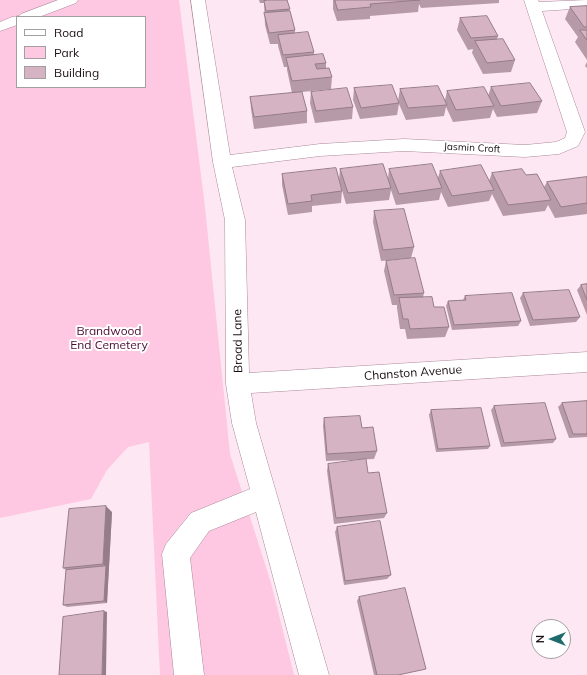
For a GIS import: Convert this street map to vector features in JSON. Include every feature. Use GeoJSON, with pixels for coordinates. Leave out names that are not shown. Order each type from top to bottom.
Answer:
{"type":"FeatureCollection","features":[{"type":"Feature","properties":{"kind":"street"},"geometry":{"type":"LineString","coordinates":[[29,16],[71,0]]}},
{"type":"Feature","properties":{"kind":"street","name":"Broad Lane"},"geometry":{"type":"LineString","coordinates":[[198,0],[222,162],[235,220],[238,384],[244,423],[314,675]]}},
{"type":"Feature","properties":{"kind":"street"},"geometry":{"type":"LineString","coordinates":[[532,4],[587,4]]}},
{"type":"Feature","properties":{"kind":"street","name":"Jasmin Croft"},"geometry":{"type":"LineString","coordinates":[[222,162],[320,150],[404,144],[525,151],[560,148],[572,142],[576,132],[532,4]]}},
{"type":"Feature","properties":{"kind":"street"},"geometry":{"type":"LineString","coordinates":[[0,27],[16,20]]}},
{"type":"Feature","properties":{"kind":"street","name":"Chanston Avenue"},"geometry":{"type":"LineString","coordinates":[[238,384],[587,362]]}},
{"type":"Feature","properties":{"kind":"street"},"geometry":{"type":"LineString","coordinates":[[189,675],[176,554],[200,522],[264,496]]}},
{"type":"Feature","properties":{"kind":"green space","name":"Brandwood End Cemetery"},"geometry":{"type":"Polygon","coordinates":[[[0,0],[179,0],[205,207],[230,454],[271,583],[294,675],[160,675],[149,442],[128,447],[107,470],[91,499],[0,518],[0,0]]]}},
{"type":"Feature","properties":{"kind":"building"},"geometry":{"type":"Polygon","coordinates":[[[287,0],[290,9],[266,11],[264,1],[287,0]]]}},
{"type":"Feature","properties":{"kind":"building"},"geometry":{"type":"Polygon","coordinates":[[[335,0],[420,0],[370,4],[371,7],[338,10],[335,0]]]}},
{"type":"Feature","properties":{"kind":"building"},"geometry":{"type":"Polygon","coordinates":[[[587,6],[587,27],[584,27],[570,7],[587,6]]]}},
{"type":"Feature","properties":{"kind":"building"},"geometry":{"type":"Polygon","coordinates":[[[290,11],[295,30],[269,33],[264,13],[290,11]]]}},
{"type":"Feature","properties":{"kind":"building"},"geometry":{"type":"Polygon","coordinates":[[[487,16],[498,36],[471,38],[460,18],[487,16]]]}},
{"type":"Feature","properties":{"kind":"building"},"geometry":{"type":"Polygon","coordinates":[[[580,30],[587,30],[587,40],[580,30]]]}},
{"type":"Feature","properties":{"kind":"building"},"geometry":{"type":"Polygon","coordinates":[[[308,32],[314,52],[283,55],[278,35],[308,32]]]}},
{"type":"Feature","properties":{"kind":"building"},"geometry":{"type":"Polygon","coordinates":[[[503,39],[515,60],[487,63],[475,41],[503,39]]]}},
{"type":"Feature","properties":{"kind":"building"},"geometry":{"type":"Polygon","coordinates":[[[323,54],[326,63],[315,64],[317,69],[329,68],[332,77],[292,81],[286,58],[323,54]]]}},
{"type":"Feature","properties":{"kind":"building"},"geometry":{"type":"Polygon","coordinates":[[[530,83],[542,101],[501,106],[491,87],[530,83]]]}},
{"type":"Feature","properties":{"kind":"building"},"geometry":{"type":"Polygon","coordinates":[[[392,85],[399,103],[361,108],[354,88],[392,85]]]}},
{"type":"Feature","properties":{"kind":"building"},"geometry":{"type":"Polygon","coordinates":[[[438,86],[447,105],[408,108],[400,89],[438,86]]]}},
{"type":"Feature","properties":{"kind":"building"},"geometry":{"type":"Polygon","coordinates":[[[484,87],[494,106],[456,110],[447,91],[484,87]]]}},
{"type":"Feature","properties":{"kind":"building"},"geometry":{"type":"Polygon","coordinates":[[[347,88],[353,107],[316,111],[311,92],[347,88]]]}},
{"type":"Feature","properties":{"kind":"building"},"geometry":{"type":"Polygon","coordinates":[[[302,92],[307,111],[254,117],[250,97],[302,92]]]}},
{"type":"Feature","properties":{"kind":"building"},"geometry":{"type":"Polygon","coordinates":[[[383,164],[391,188],[348,193],[340,169],[383,164]]]}},
{"type":"Feature","properties":{"kind":"building"},"geometry":{"type":"Polygon","coordinates":[[[432,164],[442,188],[399,194],[389,169],[432,164]]]}},
{"type":"Feature","properties":{"kind":"building"},"geometry":{"type":"Polygon","coordinates":[[[481,165],[494,190],[452,196],[440,171],[481,165]]]}},
{"type":"Feature","properties":{"kind":"building"},"geometry":{"type":"Polygon","coordinates":[[[336,168],[342,191],[311,195],[312,201],[288,204],[282,174],[336,168]]]}},
{"type":"Feature","properties":{"kind":"building"},"geometry":{"type":"Polygon","coordinates":[[[522,169],[526,175],[537,174],[551,200],[508,205],[492,173],[522,169]]]}},
{"type":"Feature","properties":{"kind":"building"},"geometry":{"type":"Polygon","coordinates":[[[587,177],[587,203],[561,207],[547,182],[587,177]]]}},
{"type":"Feature","properties":{"kind":"building"},"geometry":{"type":"Polygon","coordinates":[[[404,209],[414,247],[383,250],[374,211],[404,209]]]}},
{"type":"Feature","properties":{"kind":"building"},"geometry":{"type":"Polygon","coordinates":[[[415,258],[424,293],[394,295],[386,261],[415,258]]]}},
{"type":"Feature","properties":{"kind":"building"},"geometry":{"type":"Polygon","coordinates":[[[587,284],[587,300],[581,285],[587,284]]]}},
{"type":"Feature","properties":{"kind":"building"},"geometry":{"type":"Polygon","coordinates":[[[569,290],[580,317],[533,320],[523,293],[569,290]]]}},
{"type":"Feature","properties":{"kind":"building"},"geometry":{"type":"Polygon","coordinates":[[[512,293],[521,321],[454,325],[448,301],[466,300],[465,296],[512,293]]]}},
{"type":"Feature","properties":{"kind":"building"},"geometry":{"type":"Polygon","coordinates":[[[432,297],[434,307],[444,307],[449,327],[410,329],[408,319],[403,319],[399,298],[432,297]]]}},
{"type":"Feature","properties":{"kind":"building"},"geometry":{"type":"Polygon","coordinates":[[[587,401],[587,434],[573,434],[562,403],[587,401]]]}},
{"type":"Feature","properties":{"kind":"building"},"geometry":{"type":"Polygon","coordinates":[[[545,403],[556,439],[504,443],[494,406],[545,403]]]}},
{"type":"Feature","properties":{"kind":"building"},"geometry":{"type":"Polygon","coordinates":[[[481,408],[490,446],[438,449],[431,410],[481,408]]]}},
{"type":"Feature","properties":{"kind":"building"},"geometry":{"type":"Polygon","coordinates":[[[360,416],[362,428],[373,427],[377,451],[327,454],[324,418],[360,416]]]}},
{"type":"Feature","properties":{"kind":"building"},"geometry":{"type":"Polygon","coordinates":[[[366,459],[368,473],[379,472],[387,513],[336,518],[328,464],[366,459]]]}},
{"type":"Feature","properties":{"kind":"building"},"geometry":{"type":"Polygon","coordinates":[[[106,506],[103,564],[63,568],[69,509],[106,506]]]}},
{"type":"Feature","properties":{"kind":"building"},"geometry":{"type":"Polygon","coordinates":[[[380,521],[391,575],[345,581],[337,527],[380,521]]]}},
{"type":"Feature","properties":{"kind":"building"},"geometry":{"type":"Polygon","coordinates":[[[106,566],[104,601],[63,605],[66,570],[106,566]]]}},
{"type":"Feature","properties":{"kind":"building"},"geometry":{"type":"Polygon","coordinates":[[[405,588],[426,669],[398,675],[377,675],[359,597],[405,588]]]}},
{"type":"Feature","properties":{"kind":"building"},"geometry":{"type":"Polygon","coordinates":[[[104,611],[102,675],[59,675],[63,617],[104,611]]]}}]}
